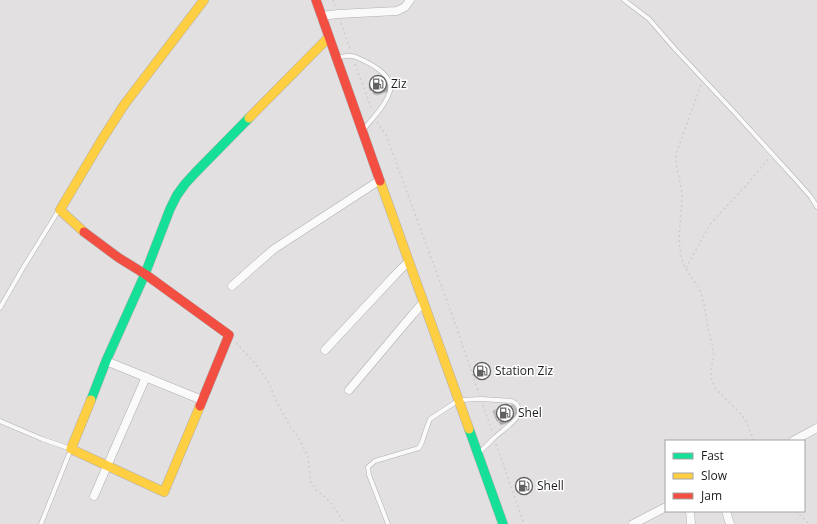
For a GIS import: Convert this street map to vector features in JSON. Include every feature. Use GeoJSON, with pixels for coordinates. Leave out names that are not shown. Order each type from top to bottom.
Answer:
{"type":"FeatureCollection","features":[{"type":"Feature","properties":{"kind":"street"},"geometry":{"type":"LineString","coordinates":[[204,0],[120,111],[60,210],[91,237],[119,258],[145,274],[229,335],[164,492],[71,449],[106,361],[145,274],[177,194],[185,184],[329,37]]}},
{"type":"Feature","properties":{"kind":"street"},"geometry":{"type":"LineString","coordinates":[[316,0],[408,262],[503,524]]}},
{"type":"Feature","properties":{"kind":"street"},"geometry":{"type":"LineString","coordinates":[[321,16],[397,12],[406,7],[410,0]]}},
{"type":"Feature","properties":{"kind":"street"},"geometry":{"type":"LineString","coordinates":[[232,286],[274,249],[380,180]]}},
{"type":"Feature","properties":{"kind":"street"},"geometry":{"type":"LineString","coordinates":[[325,350],[408,262]]}},
{"type":"Feature","properties":{"kind":"street"},"geometry":{"type":"LineString","coordinates":[[349,390],[423,303]]}},
{"type":"Feature","properties":{"kind":"street"},"geometry":{"type":"LineString","coordinates":[[106,361],[202,400]]}},
{"type":"Feature","properties":{"kind":"street"},"geometry":{"type":"LineString","coordinates":[[94,496],[146,377]]}},
{"type":"Feature","properties":{"kind":"street"},"geometry":{"type":"LineString","coordinates":[[795,440],[817,428]]}},
{"type":"Feature","properties":{"kind":"street"},"geometry":{"type":"LineString","coordinates":[[633,524],[665,508]]}},
{"type":"Feature","properties":{"kind":"street"},"geometry":{"type":"LineString","coordinates":[[690,512],[691,524]]}},
{"type":"Feature","properties":{"kind":"street"},"geometry":{"type":"LineString","coordinates":[[726,512],[730,524]]}},
{"type":"Feature","properties":{"kind":"lane"},"geometry":{"type":"LineString","coordinates":[[624,0],[649,19],[811,197],[817,208]]}},
{"type":"Feature","properties":{"kind":"lane"},"geometry":{"type":"LineString","coordinates":[[336,58],[352,56],[370,63],[377,67],[386,76],[390,84],[387,98],[363,131]]}},
{"type":"Feature","properties":{"kind":"lane"},"geometry":{"type":"LineString","coordinates":[[0,308],[34,250],[60,210]]}},
{"type":"Feature","properties":{"kind":"lane"},"geometry":{"type":"LineString","coordinates":[[388,524],[369,475],[368,467],[375,462],[419,448],[430,419],[459,400],[481,399],[516,402],[519,414],[517,417],[478,454]]}},
{"type":"Feature","properties":{"kind":"lane"},"geometry":{"type":"LineString","coordinates":[[0,421],[42,439],[71,449],[41,524]]}},
{"type":"Feature","properties":{"kind":"path"},"geometry":{"type":"LineString","coordinates":[[333,0],[374,115],[386,135],[455,323],[524,524]]}},
{"type":"Feature","properties":{"kind":"path"},"geometry":{"type":"LineString","coordinates":[[703,79],[679,144],[676,159],[682,195],[679,240],[682,260],[686,269],[697,285],[704,303],[713,350],[711,370],[713,384],[716,389],[742,415],[754,440]]}},
{"type":"Feature","properties":{"kind":"path"},"geometry":{"type":"LineString","coordinates":[[686,269],[711,222],[744,188],[772,154]]}},
{"type":"Feature","properties":{"kind":"path"},"geometry":{"type":"LineString","coordinates":[[229,335],[254,362],[269,384],[282,412],[301,442],[308,457],[311,482],[316,490],[332,504],[345,524]]}},
{"type":"Feature","properties":{"kind":"path"},"geometry":{"type":"LineString","coordinates":[[797,512],[809,524]]}},
{"type":"Feature","properties":{"kind":"building","name":"Ziz"},"geometry":{"type":"Polygon","coordinates":[[[382,77],[386,82],[386,87],[374,91],[370,90],[369,86],[371,82],[382,77]]]}},
{"type":"Feature","properties":{"kind":"building","name":"Shel"},"geometry":{"type":"Polygon","coordinates":[[[513,405],[516,410],[514,416],[497,421],[493,411],[513,405]]]}},
{"type":"Feature","properties":{"kind":"traffic: fast"},"geometry":{"type":"LineString","coordinates":[[91,400],[106,361],[145,274],[170,209],[177,195],[195,173],[249,118]]}},
{"type":"Feature","properties":{"kind":"traffic: fast"},"geometry":{"type":"LineString","coordinates":[[469,429],[503,524]]}},
{"type":"Feature","properties":{"kind":"traffic: slow"},"geometry":{"type":"LineString","coordinates":[[84,232],[60,210],[124,105],[204,0]]}},
{"type":"Feature","properties":{"kind":"traffic: slow"},"geometry":{"type":"LineString","coordinates":[[249,118],[329,37]]}},
{"type":"Feature","properties":{"kind":"traffic: slow"},"geometry":{"type":"LineString","coordinates":[[380,181],[469,429]]}},
{"type":"Feature","properties":{"kind":"traffic: slow"},"geometry":{"type":"LineString","coordinates":[[91,400],[71,449],[164,492],[200,406]]}},
{"type":"Feature","properties":{"kind":"traffic: jam"},"geometry":{"type":"LineString","coordinates":[[316,0],[380,181]]}},
{"type":"Feature","properties":{"kind":"traffic: jam"},"geometry":{"type":"LineString","coordinates":[[84,232],[229,335],[200,406]]}},
{"type":"Feature","properties":{"kind":"place","name":"Ziz"},"geometry":{"type":"Point","coordinates":[378,84]}},
{"type":"Feature","properties":{"kind":"place","name":"Station Ziz"},"geometry":{"type":"Point","coordinates":[482,371]}},
{"type":"Feature","properties":{"kind":"place","name":"Shel"},"geometry":{"type":"Point","coordinates":[505,413]}},
{"type":"Feature","properties":{"kind":"place","name":"Shell"},"geometry":{"type":"Point","coordinates":[524,486]}}]}
